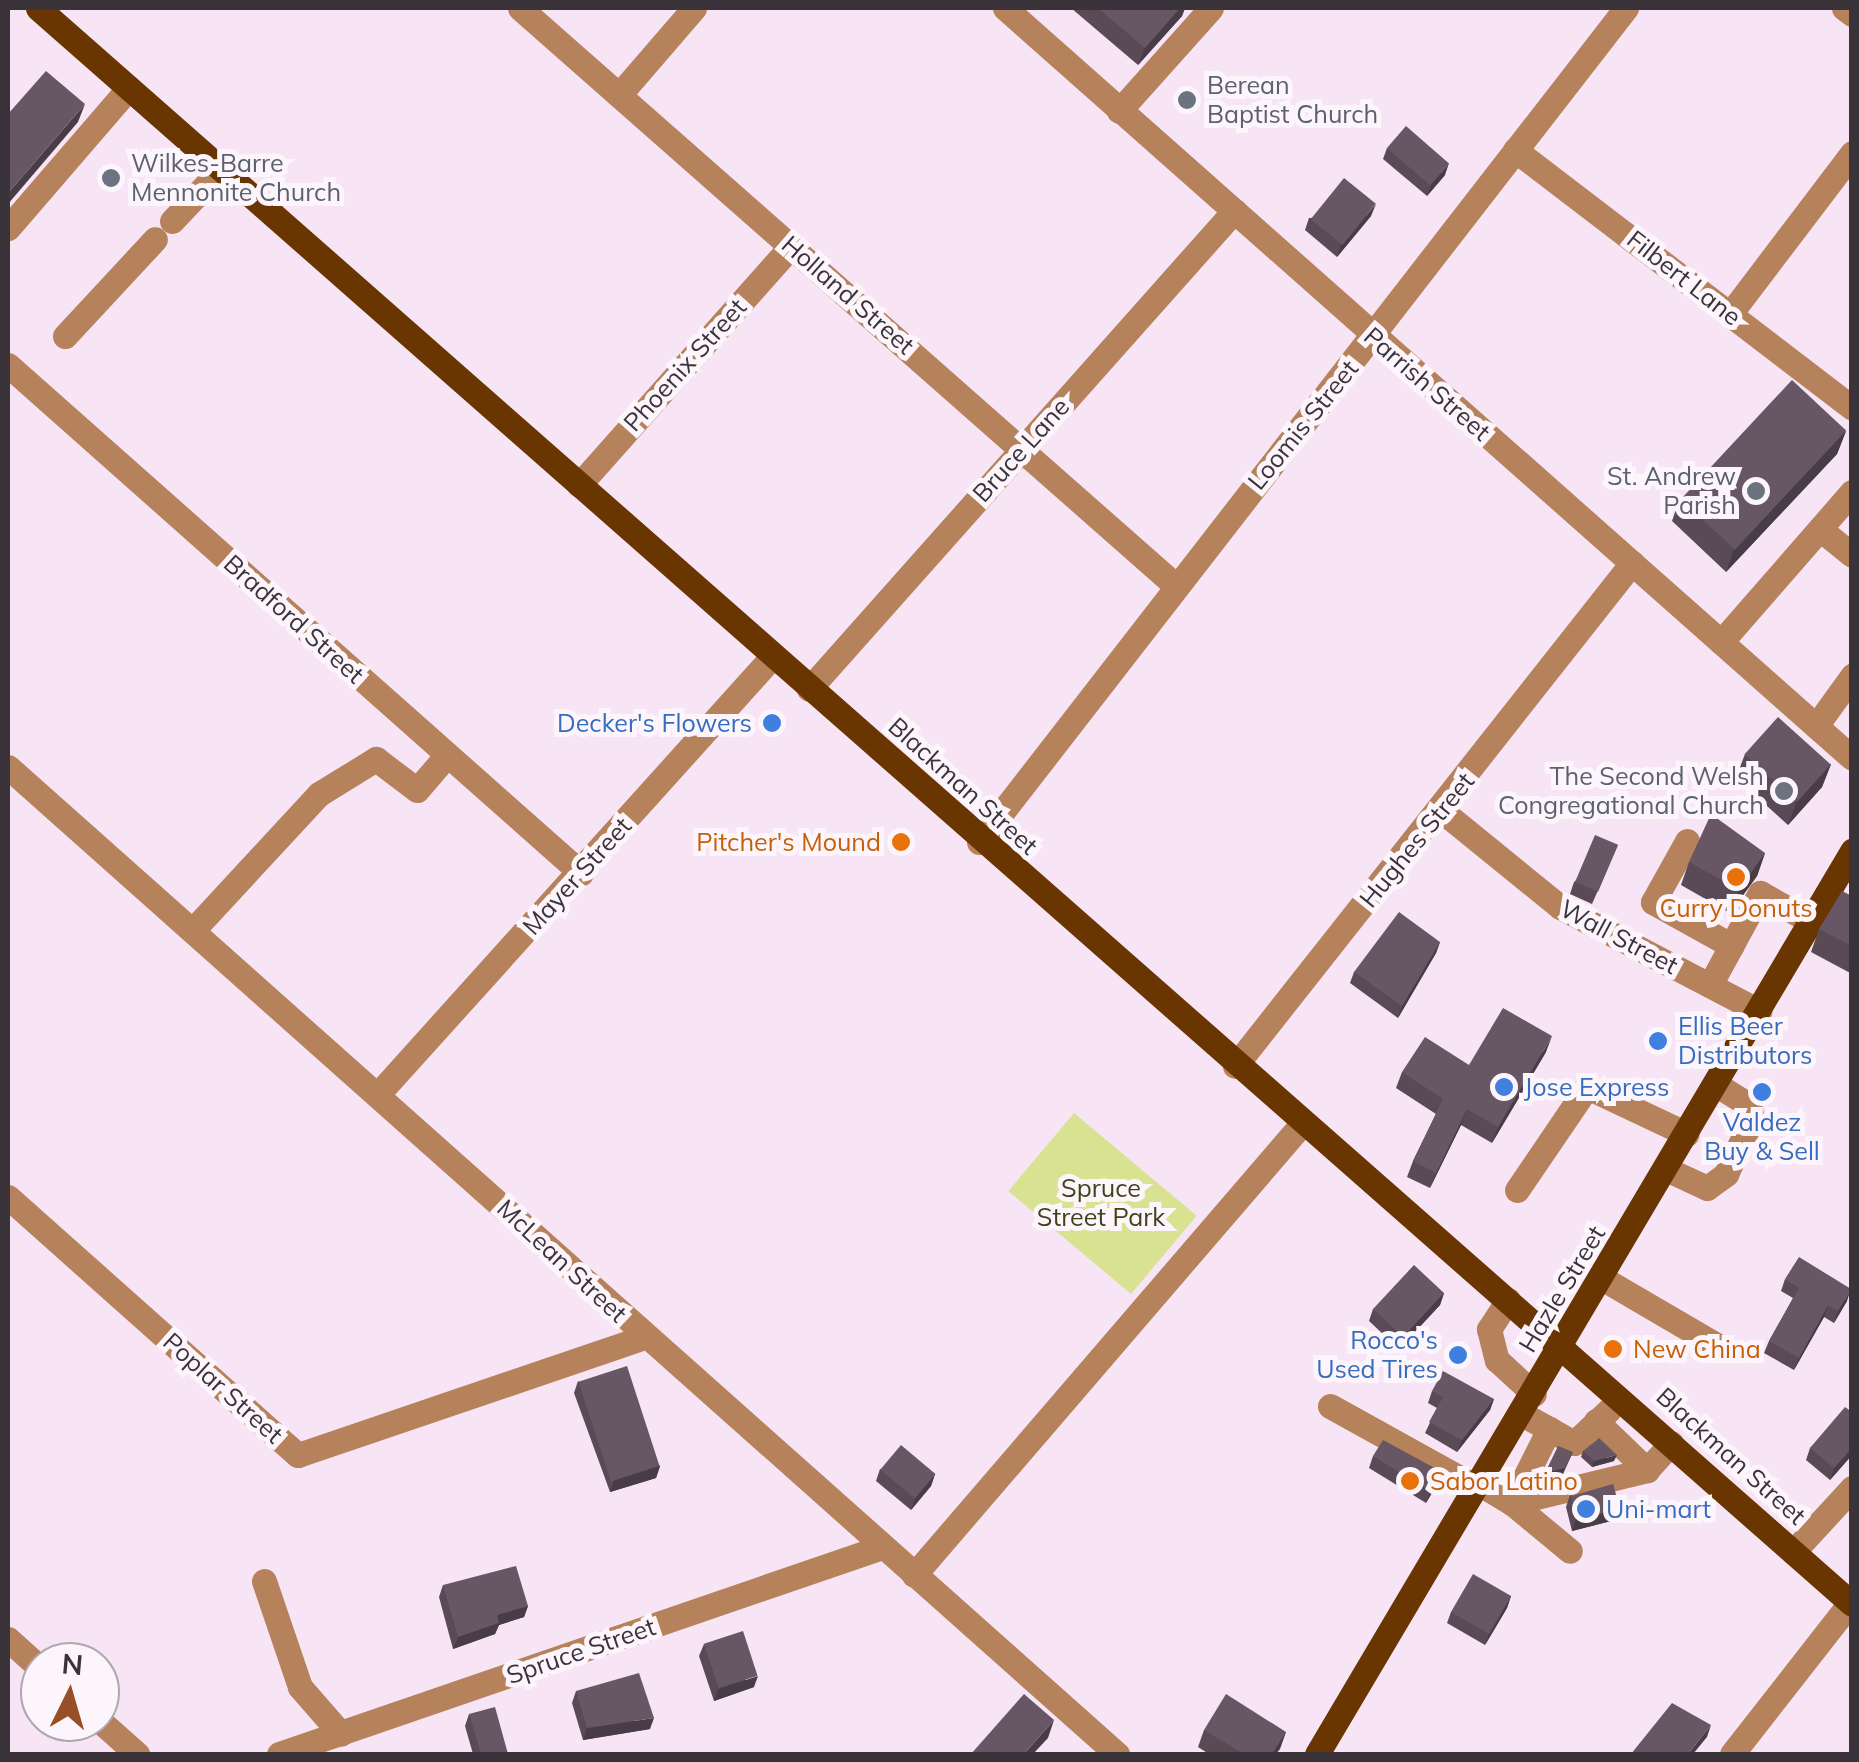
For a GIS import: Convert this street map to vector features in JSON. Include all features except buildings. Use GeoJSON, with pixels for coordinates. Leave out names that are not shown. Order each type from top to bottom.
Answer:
{"type":"FeatureCollection","features":[{"type":"Feature","properties":{"kind":"main road","name":"Blackman Street"},"geometry":{"type":"LineString","coordinates":[[38,8],[1300,1126],[1563,1346],[1851,1604]]}},
{"type":"Feature","properties":{"kind":"main road","name":"Hazle Street"},"geometry":{"type":"LineString","coordinates":[[1317,1754],[1604,1280],[1852,850]]}},
{"type":"Feature","properties":{"kind":"street","name":"Holland Street"},"geometry":{"type":"LineString","coordinates":[[520,8],[1023,447],[1175,585]]}},
{"type":"Feature","properties":{"kind":"street"},"geometry":{"type":"LineString","coordinates":[[619,95],[694,8]]}},
{"type":"Feature","properties":{"kind":"street","name":"Parrish Street"},"geometry":{"type":"LineString","coordinates":[[1005,8],[1852,758]]}},
{"type":"Feature","properties":{"kind":"street"},"geometry":{"type":"LineString","coordinates":[[1119,111],[1211,8]]}},
{"type":"Feature","properties":{"kind":"street","name":"Loomis Street"},"geometry":{"type":"LineString","coordinates":[[979,842],[1626,8]]}},
{"type":"Feature","properties":{"kind":"street"},"geometry":{"type":"LineString","coordinates":[[1844,8],[1852,14]]}},
{"type":"Feature","properties":{"kind":"street"},"geometry":{"type":"LineString","coordinates":[[8,228],[128,88]]}},
{"type":"Feature","properties":{"kind":"street","name":"Filbert Lane"},"geometry":{"type":"LineString","coordinates":[[1516,150],[1852,408]]}},
{"type":"Feature","properties":{"kind":"street"},"geometry":{"type":"LineString","coordinates":[[1730,314],[1852,153]]}},
{"type":"Feature","properties":{"kind":"street"},"geometry":{"type":"LineString","coordinates":[[64,336],[221,169]]}},
{"type":"Feature","properties":{"kind":"street","name":"Bruce Lane"},"geometry":{"type":"LineString","coordinates":[[810,689],[1234,211]]}},
{"type":"Feature","properties":{"kind":"street","name":"Phoenix Street"},"geometry":{"type":"LineString","coordinates":[[579,485],[791,246]]}},
{"type":"Feature","properties":{"kind":"street","name":"Bradford Street"},"geometry":{"type":"LineString","coordinates":[[8,365],[581,873]]}},
{"type":"Feature","properties":{"kind":"street"},"geometry":{"type":"LineString","coordinates":[[1721,642],[1852,492]]}},
{"type":"Feature","properties":{"kind":"street"},"geometry":{"type":"LineString","coordinates":[[1820,528],[1852,556]]}},
{"type":"Feature","properties":{"kind":"street","name":"Hughes Street"},"geometry":{"type":"LineString","coordinates":[[1235,1066],[1442,811],[1632,563]]}},
{"type":"Feature","properties":{"kind":"street","name":"Mayer Street"},"geometry":{"type":"LineString","coordinates":[[379,1093],[772,657]]}},
{"type":"Feature","properties":{"kind":"street"},"geometry":{"type":"LineString","coordinates":[[1816,726],[1844,707],[1852,676]]}},
{"type":"Feature","properties":{"kind":"street"},"geometry":{"type":"LineString","coordinates":[[193,930],[319,794],[376,759],[417,790],[447,755]]}},
{"type":"Feature","properties":{"kind":"street","name":"McLean Street"},"geometry":{"type":"LineString","coordinates":[[8,767],[379,1093],[646,1338],[1117,1754]]}},
{"type":"Feature","properties":{"kind":"street","name":"Wall Street"},"geometry":{"type":"LineString","coordinates":[[1442,811],[1560,906],[1758,1011]]}},
{"type":"Feature","properties":{"kind":"street"},"geometry":{"type":"LineString","coordinates":[[1688,841],[1653,902],[1732,946]]}},
{"type":"Feature","properties":{"kind":"street"},"geometry":{"type":"LineString","coordinates":[[1710,986],[1760,893],[1810,922]]}},
{"type":"Feature","properties":{"kind":"street"},"geometry":{"type":"LineString","coordinates":[[1666,1169],[1707,1188],[1726,1174],[1752,1119],[1749,1105],[1716,1084]]}},
{"type":"Feature","properties":{"kind":"street"},"geometry":{"type":"LineString","coordinates":[[1517,1190],[1587,1087],[1687,1134]]}},
{"type":"Feature","properties":{"kind":"street"},"geometry":{"type":"LineString","coordinates":[[914,1575],[1300,1126]]}},
{"type":"Feature","properties":{"kind":"street","name":"Poplar Street"},"geometry":{"type":"LineString","coordinates":[[8,1197],[298,1455],[646,1338]]}},
{"type":"Feature","properties":{"kind":"street"},"geometry":{"type":"LineString","coordinates":[[1604,1280],[1724,1348]]}},
{"type":"Feature","properties":{"kind":"street"},"geometry":{"type":"LineString","coordinates":[[1508,1300],[1489,1328],[1493,1344],[1528,1404],[1549,1430],[1574,1443]]}},
{"type":"Feature","properties":{"kind":"street"},"geometry":{"type":"LineString","coordinates":[[1574,1443],[1622,1398]]}},
{"type":"Feature","properties":{"kind":"street"},"geometry":{"type":"LineString","coordinates":[[1330,1406],[1512,1502],[1570,1551]]}},
{"type":"Feature","properties":{"kind":"street"},"geometry":{"type":"LineString","coordinates":[[1596,1422],[1647,1470]]}},
{"type":"Feature","properties":{"kind":"street"},"geometry":{"type":"LineString","coordinates":[[1512,1502],[1549,1430]]}},
{"type":"Feature","properties":{"kind":"street"},"geometry":{"type":"LineString","coordinates":[[1574,1443],[1580,1487]]}},
{"type":"Feature","properties":{"kind":"street"},"geometry":{"type":"LineString","coordinates":[[1512,1502],[1647,1470],[1671,1443]]}},
{"type":"Feature","properties":{"kind":"street"},"geometry":{"type":"LineString","coordinates":[[1794,1552],[1852,1488]]}},
{"type":"Feature","properties":{"kind":"street","name":"Spruce Street"},"geometry":{"type":"LineString","coordinates":[[280,1754],[882,1547]]}},
{"type":"Feature","properties":{"kind":"street"},"geometry":{"type":"LineString","coordinates":[[264,1580],[300,1687],[341,1734]]}},
{"type":"Feature","properties":{"kind":"street"},"geometry":{"type":"LineString","coordinates":[[1732,1754],[1851,1604]]}},
{"type":"Feature","properties":{"kind":"green space","name":"Spruce Street Park"},"geometry":{"type":"Polygon","coordinates":[[[1074,1113],[1197,1216],[1131,1294],[1008,1191],[1074,1113]]]}},
{"type":"Feature","properties":{"kind":"place","name":"Berean Baptist Church"},"geometry":{"type":"Point","coordinates":[1187,100]}},
{"type":"Feature","properties":{"kind":"place","name":"Wilkes-Barre Mennonite Church"},"geometry":{"type":"Point","coordinates":[111,178]}},
{"type":"Feature","properties":{"kind":"place","name":"St. Andrew Parish"},"geometry":{"type":"Point","coordinates":[1756,491]}},
{"type":"Feature","properties":{"kind":"place","name":"Decker's Flowers"},"geometry":{"type":"Point","coordinates":[772,723]}},
{"type":"Feature","properties":{"kind":"place","name":"The Second Welsh Congregational Church"},"geometry":{"type":"Point","coordinates":[1784,791]}},
{"type":"Feature","properties":{"kind":"place","name":"Pitcher's Mound"},"geometry":{"type":"Point","coordinates":[901,842]}},
{"type":"Feature","properties":{"kind":"place","name":"Curry Donuts"},"geometry":{"type":"Point","coordinates":[1736,877]}},
{"type":"Feature","properties":{"kind":"place","name":"Ellis Beer Distributors"},"geometry":{"type":"Point","coordinates":[1658,1041]}},
{"type":"Feature","properties":{"kind":"place","name":"Jose Express"},"geometry":{"type":"Point","coordinates":[1504,1087]}},
{"type":"Feature","properties":{"kind":"place","name":"Valdez Buy & Sell"},"geometry":{"type":"Point","coordinates":[1762,1092]}},
{"type":"Feature","properties":{"kind":"place","name":"New China"},"geometry":{"type":"Point","coordinates":[1613,1349]}},
{"type":"Feature","properties":{"kind":"place","name":"Rocco's Used Tires"},"geometry":{"type":"Point","coordinates":[1458,1355]}},
{"type":"Feature","properties":{"kind":"place","name":"Sabor Latino"},"geometry":{"type":"Point","coordinates":[1410,1481]}},
{"type":"Feature","properties":{"kind":"place","name":"Uni-mart"},"geometry":{"type":"Point","coordinates":[1586,1509]}}]}
